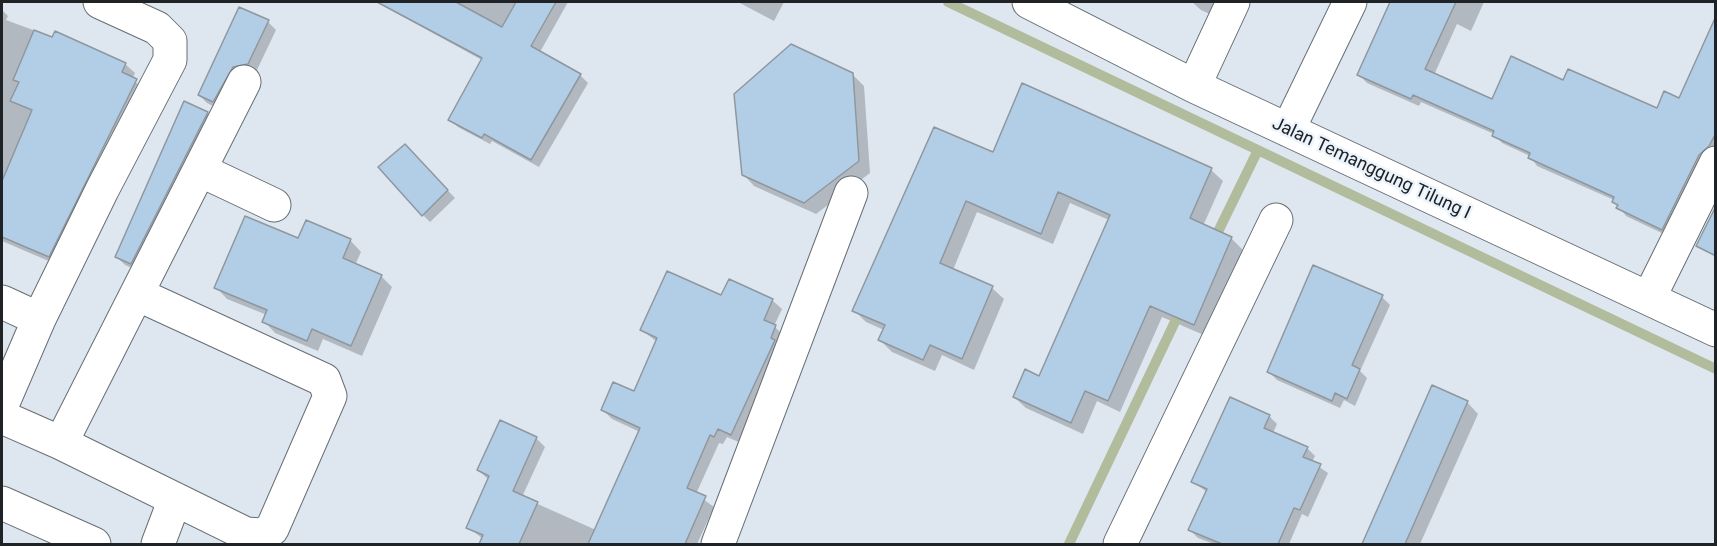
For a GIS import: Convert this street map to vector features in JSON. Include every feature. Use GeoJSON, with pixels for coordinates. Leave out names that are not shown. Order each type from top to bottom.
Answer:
{"type":"FeatureCollection","features":[{"type":"Feature","properties":{"kind":"main road"},"geometry":{"type":"LineString","coordinates":[[2,405],[39,319],[170,60],[170,41],[157,28],[100,2]]}},
{"type":"Feature","properties":{"kind":"main road","name":"Jalan Temanggung Tilung I"},"geometry":{"type":"LineString","coordinates":[[1029,2],[1194,86],[1716,330]]}},
{"type":"Feature","properties":{"kind":"main road"},"geometry":{"type":"LineString","coordinates":[[1194,86],[1233,2]]}},
{"type":"Feature","properties":{"kind":"main road"},"geometry":{"type":"LineString","coordinates":[[1288,130],[1350,2]]}},
{"type":"Feature","properties":{"kind":"main road"},"geometry":{"type":"LineString","coordinates":[[61,443],[244,82]]}},
{"type":"Feature","properties":{"kind":"main road"},"geometry":{"type":"LineString","coordinates":[[1649,298],[1716,163]]}},
{"type":"Feature","properties":{"kind":"main road"},"geometry":{"type":"LineString","coordinates":[[200,170],[274,205]]}},
{"type":"Feature","properties":{"kind":"main road"},"geometry":{"type":"LineString","coordinates":[[718,544],[851,193]]}},
{"type":"Feature","properties":{"kind":"main road"},"geometry":{"type":"LineString","coordinates":[[1120,544],[1276,220]]}},
{"type":"Feature","properties":{"kind":"main road"},"geometry":{"type":"LineString","coordinates":[[2,417],[61,443],[246,534],[261,535],[272,529],[330,396],[324,380],[137,294]]}},
{"type":"Feature","properties":{"kind":"main road"},"geometry":{"type":"LineString","coordinates":[[2,302],[39,319]]}},
{"type":"Feature","properties":{"kind":"main road"},"geometry":{"type":"LineString","coordinates":[[158,544],[175,499]]}},
{"type":"Feature","properties":{"kind":"main road"},"geometry":{"type":"LineString","coordinates":[[2,503],[94,544]]}},
{"type":"Feature","properties":{"kind":"building"},"geometry":{"type":"Polygon","coordinates":[[[377,2],[456,2],[502,27],[516,2],[556,2],[531,46],[581,74],[531,160],[484,134],[482,138],[448,120],[482,58],[377,2]]]}},
{"type":"Feature","properties":{"kind":"building"},"geometry":{"type":"Polygon","coordinates":[[[1390,2],[1456,2],[1425,69],[1492,99],[1511,56],[1563,80],[1568,69],[1657,108],[1664,91],[1679,98],[1716,16],[1716,133],[1709,146],[1699,155],[1662,230],[1616,208],[1618,205],[1612,202],[1614,197],[1528,158],[1530,153],[1492,136],[1494,131],[1413,95],[1411,99],[1357,75],[1390,2]]]}},
{"type":"Feature","properties":{"kind":"building"},"geometry":{"type":"Polygon","coordinates":[[[239,7],[269,20],[248,64],[233,67],[213,102],[198,95],[239,7]]]}},
{"type":"Feature","properties":{"kind":"building"},"geometry":{"type":"Polygon","coordinates":[[[34,30],[52,37],[55,31],[126,63],[122,72],[137,79],[49,257],[2,237],[2,181],[32,110],[10,101],[19,82],[13,80],[34,30]]]}},
{"type":"Feature","properties":{"kind":"building"},"geometry":{"type":"Polygon","coordinates":[[[791,44],[853,73],[859,161],[804,203],[742,175],[734,94],[791,44]]]}},
{"type":"Feature","properties":{"kind":"building"},"geometry":{"type":"Polygon","coordinates":[[[1022,83],[1212,168],[1190,218],[1232,237],[1194,325],[1150,306],[1108,401],[1085,391],[1071,423],[1013,397],[1025,369],[1039,376],[1110,215],[1058,192],[1041,234],[966,201],[940,263],[993,286],[962,359],[930,345],[923,360],[878,340],[885,325],[852,311],[934,127],[993,152],[1022,83]]]}},
{"type":"Feature","properties":{"kind":"building"},"geometry":{"type":"Polygon","coordinates":[[[184,101],[208,112],[131,264],[115,257],[184,101]]]}},
{"type":"Feature","properties":{"kind":"building"},"geometry":{"type":"Polygon","coordinates":[[[405,144],[448,190],[422,216],[378,167],[405,144]]]}},
{"type":"Feature","properties":{"kind":"building"},"geometry":{"type":"Polygon","coordinates":[[[1716,206],[1716,256],[1696,246],[1716,206]]]}},
{"type":"Feature","properties":{"kind":"building"},"geometry":{"type":"Polygon","coordinates":[[[245,216],[298,238],[306,220],[351,239],[343,258],[382,275],[351,346],[312,329],[307,341],[262,322],[267,310],[214,288],[245,216]]]}},
{"type":"Feature","properties":{"kind":"building"},"geometry":{"type":"Polygon","coordinates":[[[1313,265],[1383,295],[1352,365],[1360,369],[1347,399],[1335,393],[1332,401],[1267,372],[1313,265]]]}},
{"type":"Feature","properties":{"kind":"building"},"geometry":{"type":"Polygon","coordinates":[[[667,271],[721,295],[729,279],[773,299],[764,320],[776,325],[771,338],[775,340],[731,435],[718,429],[714,437],[710,435],[687,488],[706,496],[685,544],[588,544],[640,428],[601,410],[613,382],[634,391],[657,338],[640,330],[667,271]]]}},
{"type":"Feature","properties":{"kind":"building"},"geometry":{"type":"Polygon","coordinates":[[[1432,385],[1468,401],[1405,544],[1362,544],[1432,385]]]}},
{"type":"Feature","properties":{"kind":"building"},"geometry":{"type":"Polygon","coordinates":[[[1230,397],[1270,415],[1264,428],[1308,447],[1303,457],[1321,464],[1300,510],[1294,508],[1278,544],[1222,544],[1188,530],[1207,489],[1191,482],[1230,397]]]}},
{"type":"Feature","properties":{"kind":"building"},"geometry":{"type":"Polygon","coordinates":[[[500,420],[537,437],[513,491],[538,502],[519,544],[479,544],[483,535],[466,528],[489,476],[477,470],[500,420]]]}},
{"type":"Feature","properties":{"kind":"waterway"},"geometry":{"type":"LineString","coordinates":[[948,2],[1716,369]]}},
{"type":"Feature","properties":{"kind":"waterway"},"geometry":{"type":"LineString","coordinates":[[1212,244],[1258,150]]}},
{"type":"Feature","properties":{"kind":"waterway"},"geometry":{"type":"LineString","coordinates":[[1069,544],[1182,307]]}}]}
